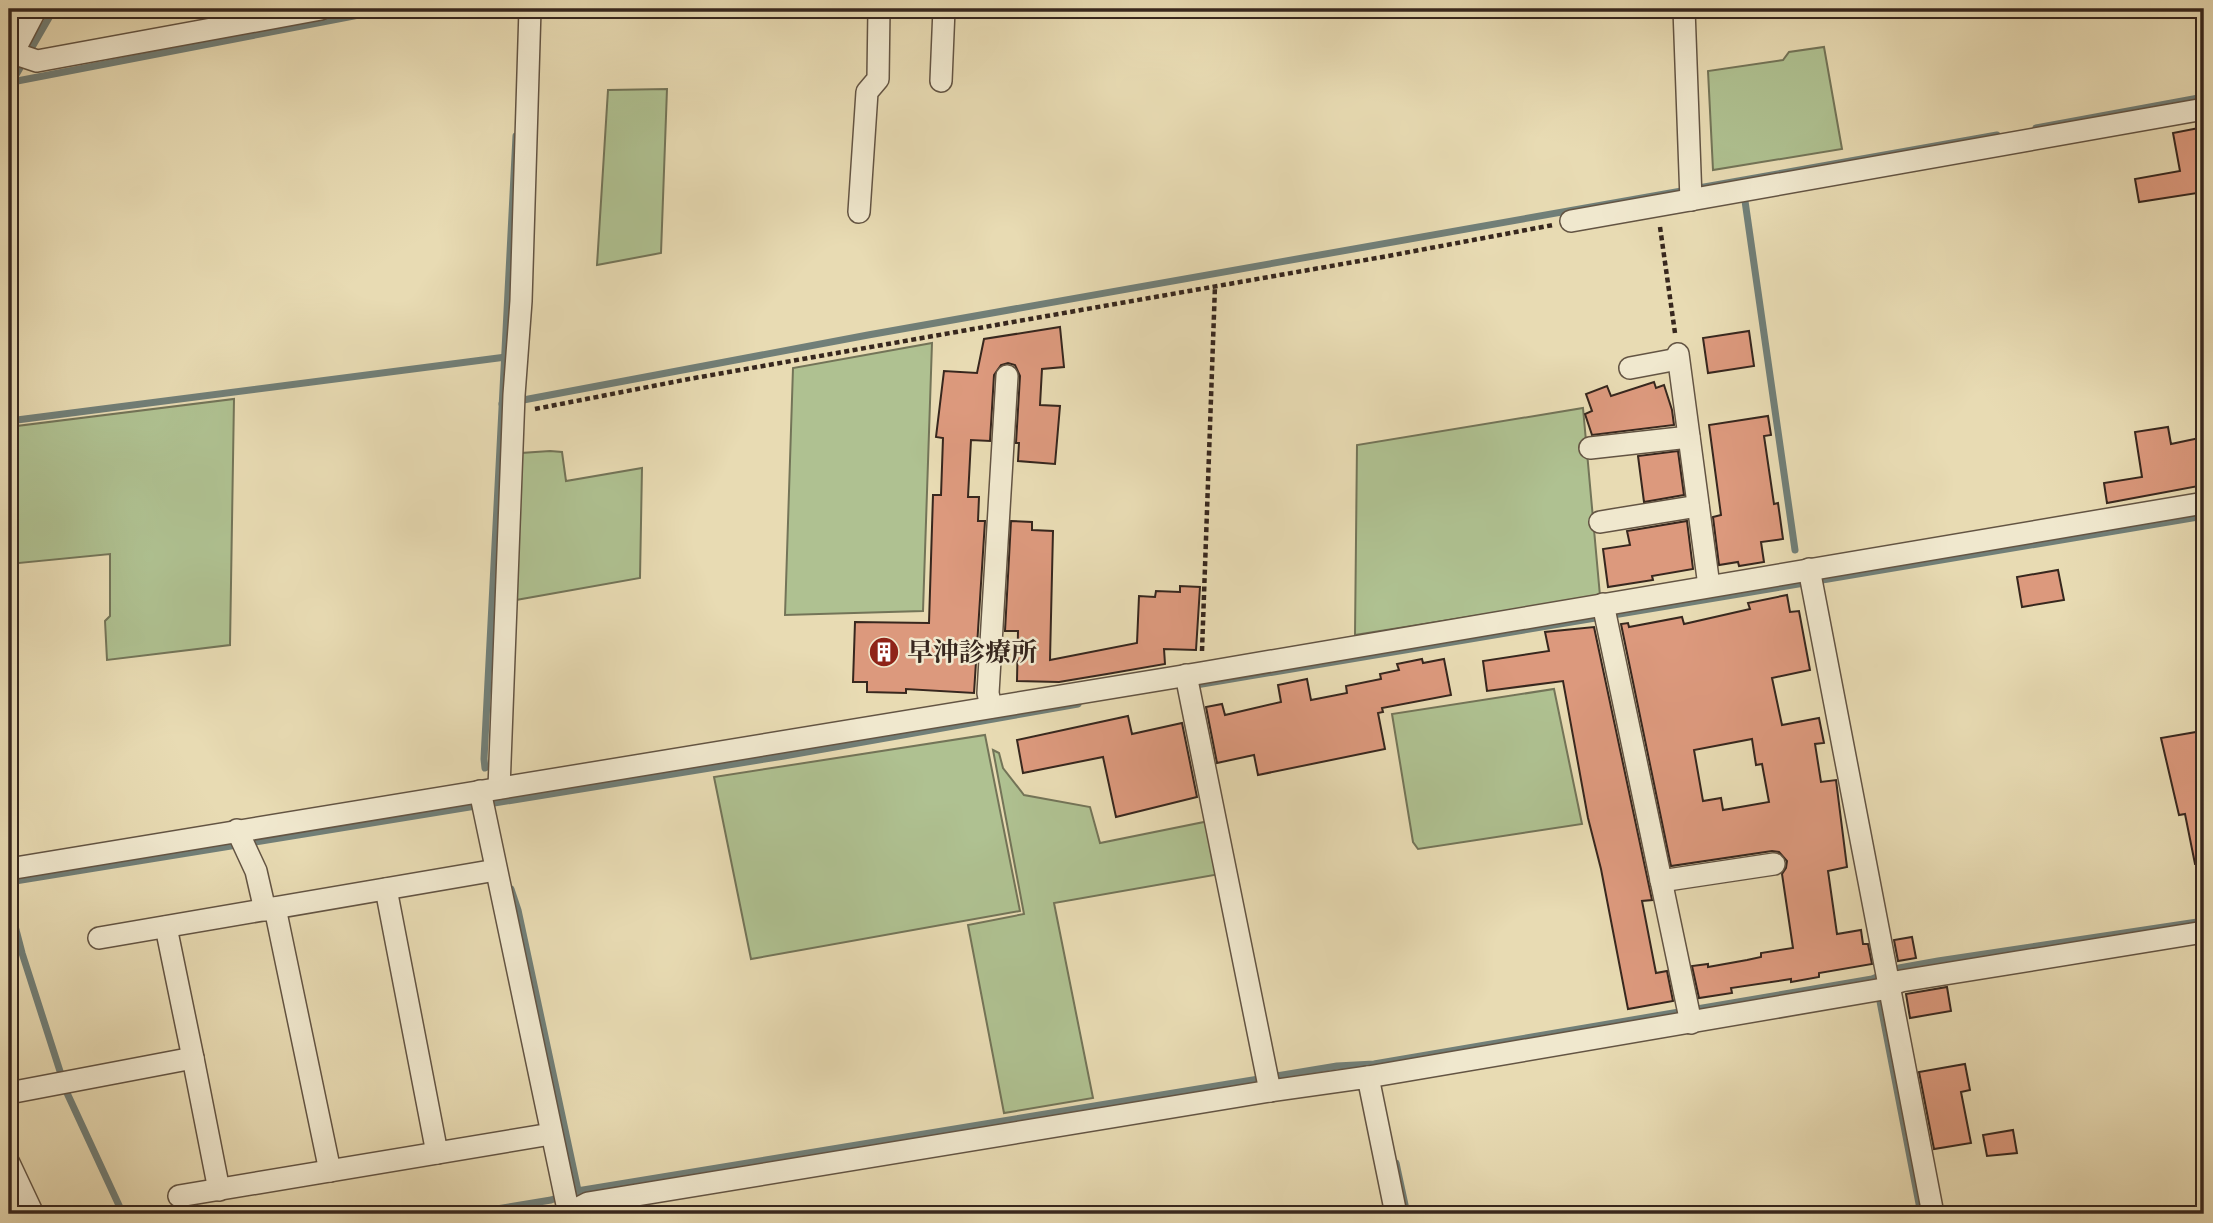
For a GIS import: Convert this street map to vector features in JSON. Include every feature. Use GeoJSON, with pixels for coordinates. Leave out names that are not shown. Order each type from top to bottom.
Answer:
{"type":"FeatureCollection","features":[{"type":"Feature","properties":{"kind":"street"},"geometry":{"type":"LineString","coordinates":[[36,9],[18,57],[321,9]]}},
{"type":"Feature","properties":{"kind":"street"},"geometry":{"type":"LineString","coordinates":[[530,9],[521,301],[486,797],[496,870],[551,1134],[571,1205],[1268,1082],[1368,1077],[1690,1015],[2204,932]]}},
{"type":"Feature","properties":{"kind":"street"},"geometry":{"type":"LineString","coordinates":[[859,212],[866,92],[878,79],[879,9]]}},
{"type":"Feature","properties":{"kind":"street"},"geometry":{"type":"LineString","coordinates":[[941,81],[944,9]]}},
{"type":"Feature","properties":{"kind":"street"},"geometry":{"type":"LineString","coordinates":[[1684,9],[1691,192]]}},
{"type":"Feature","properties":{"kind":"street"},"geometry":{"type":"LineString","coordinates":[[1571,221],[1657,206],[1691,192],[1744,191],[2204,109]]}},
{"type":"Feature","properties":{"kind":"street"},"geometry":{"type":"LineString","coordinates":[[1630,368],[1678,356],[1709,586]]}},
{"type":"Feature","properties":{"kind":"street"},"geometry":{"type":"LineString","coordinates":[[991,707],[988,693],[1007,376]]}},
{"type":"Feature","properties":{"kind":"street"},"geometry":{"type":"LineString","coordinates":[[1590,448],[1689,437]]}},
{"type":"Feature","properties":{"kind":"street"},"geometry":{"type":"LineString","coordinates":[[10,869],[237,830],[486,797],[991,707],[1191,680],[1604,612],[1709,586],[1811,579],[2204,503]]}},
{"type":"Feature","properties":{"kind":"street"},"geometry":{"type":"LineString","coordinates":[[1601,522],[1698,506]]}},
{"type":"Feature","properties":{"kind":"street"},"geometry":{"type":"LineString","coordinates":[[1811,579],[1884,983],[1933,1214]]}},
{"type":"Feature","properties":{"kind":"street"},"geometry":{"type":"LineString","coordinates":[[1604,612],[1690,1015]]}},
{"type":"Feature","properties":{"kind":"street"},"geometry":{"type":"LineString","coordinates":[[1191,680],[1268,1082]]}},
{"type":"Feature","properties":{"kind":"street"},"geometry":{"type":"LineString","coordinates":[[237,830],[270,909],[330,1171]]}},
{"type":"Feature","properties":{"kind":"street"},"geometry":{"type":"LineString","coordinates":[[1661,881],[1774,864]]}},
{"type":"Feature","properties":{"kind":"street"},"geometry":{"type":"LineString","coordinates":[[99,938],[496,870]]}},
{"type":"Feature","properties":{"kind":"street"},"geometry":{"type":"LineString","coordinates":[[386,889],[436,1153]]}},
{"type":"Feature","properties":{"kind":"street"},"geometry":{"type":"LineString","coordinates":[[166,927],[219,1190]]}},
{"type":"Feature","properties":{"kind":"street"},"geometry":{"type":"LineString","coordinates":[[9,1093],[193,1058]]}},
{"type":"Feature","properties":{"kind":"street"},"geometry":{"type":"LineString","coordinates":[[1368,1077],[1396,1214]]}},
{"type":"Feature","properties":{"kind":"street"},"geometry":{"type":"LineString","coordinates":[[179,1196],[551,1134]]}},
{"type":"Feature","properties":{"kind":"street"},"geometry":{"type":"LineString","coordinates":[[9,1163],[33,1214]]}},
{"type":"Feature","properties":{"kind":"path"},"geometry":{"type":"LineString","coordinates":[[1657,206],[1678,356]]}},
{"type":"Feature","properties":{"kind":"path"},"geometry":{"type":"LineString","coordinates":[[514,406],[583,398],[1388,256],[1571,221]]}},
{"type":"Feature","properties":{"kind":"path"},"geometry":{"type":"LineString","coordinates":[[1191,680],[1215,286]]}},
{"type":"Feature","properties":{"kind":"green space"},"geometry":{"type":"Polygon","coordinates":[[[1824,47],[1842,149],[1713,170],[1708,71],[1783,60],[1789,52],[1824,47]]]}},
{"type":"Feature","properties":{"kind":"green space"},"geometry":{"type":"Polygon","coordinates":[[[667,89],[661,253],[597,265],[608,90],[667,89]]]}},
{"type":"Feature","properties":{"kind":"green space"},"geometry":{"type":"Polygon","coordinates":[[[932,343],[923,611],[785,615],[793,368],[932,343]]]}},
{"type":"Feature","properties":{"kind":"green space"},"geometry":{"type":"Polygon","coordinates":[[[234,399],[230,645],[107,660],[105,621],[110,616],[110,554],[9,564],[9,427],[234,399]]]}},
{"type":"Feature","properties":{"kind":"green space"},"geometry":{"type":"Polygon","coordinates":[[[1583,408],[1600,596],[1355,635],[1357,445],[1583,408]]]}},
{"type":"Feature","properties":{"kind":"green space"},"geometry":{"type":"Polygon","coordinates":[[[562,452],[566,481],[642,468],[640,578],[516,600],[521,453],[562,452]]]}},
{"type":"Feature","properties":{"kind":"green space"},"geometry":{"type":"Polygon","coordinates":[[[1554,689],[1582,824],[1418,849],[1413,842],[1392,714],[1554,689]]]}},
{"type":"Feature","properties":{"kind":"green space"},"geometry":{"type":"Polygon","coordinates":[[[985,735],[1020,911],[751,959],[714,777],[985,735]]]}},
{"type":"Feature","properties":{"kind":"green space"},"geometry":{"type":"Polygon","coordinates":[[[993,750],[999,753],[1003,768],[1024,795],[1090,807],[1100,843],[1209,821],[1220,874],[1054,903],[1093,1098],[1004,1113],[968,925],[1024,914],[993,750]]]}},
{"type":"Feature","properties":{"kind":"building"},"geometry":{"type":"Polygon","coordinates":[[[2204,127],[2204,192],[2139,202],[2135,179],[2180,171],[2173,133],[2204,127]]]}},
{"type":"Feature","properties":{"kind":"building"},"geometry":{"type":"Polygon","coordinates":[[[1060,327],[1064,367],[1042,369],[1040,405],[1060,406],[1055,464],[1018,461],[1019,443],[1016,443],[1020,376],[1015,365],[1008,363],[1001,365],[994,375],[990,441],[971,440],[968,497],[979,497],[978,521],[985,521],[974,693],[906,689],[906,693],[867,692],[867,682],[853,682],[855,622],[929,623],[933,495],[941,495],[943,438],[936,437],[944,371],[977,373],[984,339],[1060,327]]]}},
{"type":"Feature","properties":{"kind":"building"},"geometry":{"type":"Polygon","coordinates":[[[1749,331],[1754,366],[1708,373],[1703,338],[1749,331]]]}},
{"type":"Feature","properties":{"kind":"building"},"geometry":{"type":"Polygon","coordinates":[[[1654,382],[1656,388],[1664,385],[1674,425],[1592,435],[1585,414],[1592,411],[1586,394],[1607,386],[1611,396],[1654,382]]]}},
{"type":"Feature","properties":{"kind":"building"},"geometry":{"type":"Polygon","coordinates":[[[1768,416],[1771,435],[1764,436],[1774,504],[1778,503],[1783,539],[1761,542],[1764,562],[1739,566],[1738,562],[1719,565],[1713,517],[1721,515],[1709,425],[1768,416]]]}},
{"type":"Feature","properties":{"kind":"building"},"geometry":{"type":"Polygon","coordinates":[[[2168,427],[2171,444],[2204,437],[2204,485],[2107,503],[2104,483],[2142,477],[2135,432],[2168,427]]]}},
{"type":"Feature","properties":{"kind":"building"},"geometry":{"type":"Polygon","coordinates":[[[1678,451],[1684,495],[1644,502],[1638,456],[1678,451]]]}},
{"type":"Feature","properties":{"kind":"building"},"geometry":{"type":"Polygon","coordinates":[[[1011,521],[1032,522],[1032,530],[1053,531],[1050,660],[1137,643],[1139,596],[1155,597],[1156,591],[1180,592],[1180,586],[1200,587],[1196,650],[1164,649],[1165,664],[1059,682],[1017,681],[1018,631],[1005,631],[1011,521]]]}},
{"type":"Feature","properties":{"kind":"building"},"geometry":{"type":"Polygon","coordinates":[[[1687,521],[1693,569],[1652,576],[1653,580],[1608,587],[1603,549],[1630,545],[1627,531],[1687,521]]]}},
{"type":"Feature","properties":{"kind":"building"},"geometry":{"type":"Polygon","coordinates":[[[2058,570],[2064,600],[2022,607],[2017,577],[2058,570]]]}},
{"type":"Feature","properties":{"kind":"building"},"geometry":{"type":"Polygon","coordinates":[[[1787,595],[1790,612],[1799,611],[1810,670],[1772,678],[1782,725],[1819,718],[1824,743],[1815,744],[1821,782],[1836,780],[1847,867],[1828,871],[1837,934],[1861,930],[1863,944],[1868,944],[1872,964],[1819,973],[1819,977],[1791,982],[1791,979],[1731,988],[1732,993],[1699,998],[1692,966],[1708,964],[1708,967],[1761,957],[1761,953],[1793,948],[1782,874],[1787,861],[1779,852],[1772,851],[1671,866],[1621,624],[1628,623],[1629,627],[1682,617],[1684,624],[1750,609],[1748,603],[1787,595]],[[1752,739],[1694,750],[1703,801],[1721,798],[1723,810],[1769,802],[1762,764],[1756,765],[1752,739]]]}},
{"type":"Feature","properties":{"kind":"building"},"geometry":{"type":"Polygon","coordinates":[[[1594,627],[1652,900],[1642,901],[1656,973],[1667,971],[1673,1001],[1628,1009],[1601,869],[1588,818],[1563,681],[1487,691],[1483,661],[1549,651],[1545,632],[1594,627]]]}},
{"type":"Feature","properties":{"kind":"building"},"geometry":{"type":"Polygon","coordinates":[[[1422,659],[1423,663],[1444,659],[1451,695],[1382,708],[1383,712],[1378,713],[1385,749],[1258,775],[1254,755],[1217,763],[1206,707],[1222,704],[1225,715],[1281,702],[1278,685],[1307,679],[1311,700],[1347,693],[1346,686],[1381,679],[1380,674],[1399,670],[1397,664],[1422,659]]]}},
{"type":"Feature","properties":{"kind":"building"},"geometry":{"type":"Polygon","coordinates":[[[1128,716],[1132,734],[1182,723],[1197,797],[1116,817],[1103,757],[1023,773],[1017,740],[1128,716]]]}},
{"type":"Feature","properties":{"kind":"building"},"geometry":{"type":"Polygon","coordinates":[[[2202,731],[2204,863],[2195,864],[2185,814],[2179,815],[2161,738],[2202,731]]]}},
{"type":"Feature","properties":{"kind":"building"},"geometry":{"type":"Polygon","coordinates":[[[1912,937],[1916,958],[1898,961],[1894,940],[1912,937]]]}},
{"type":"Feature","properties":{"kind":"building"},"geometry":{"type":"Polygon","coordinates":[[[1947,987],[1951,1011],[1910,1018],[1906,994],[1947,987]]]}},
{"type":"Feature","properties":{"kind":"building"},"geometry":{"type":"Polygon","coordinates":[[[1965,1064],[1970,1090],[1961,1092],[1971,1143],[1934,1149],[1919,1072],[1965,1064]]]}},
{"type":"Feature","properties":{"kind":"building"},"geometry":{"type":"Polygon","coordinates":[[[2013,1130],[2017,1153],[1987,1156],[1983,1135],[2013,1130]]]}},
{"type":"Feature","properties":{"kind":"waterway"},"geometry":{"type":"LineString","coordinates":[[9,87],[54,9]]}},
{"type":"Feature","properties":{"kind":"waterway"},"geometry":{"type":"LineString","coordinates":[[12,82],[390,9]]}},
{"type":"Feature","properties":{"kind":"waterway"},"geometry":{"type":"LineString","coordinates":[[2036,128],[2204,97]]}},
{"type":"Feature","properties":{"kind":"waterway"},"geometry":{"type":"LineString","coordinates":[[502,404],[868,335],[1997,135]]}},
{"type":"Feature","properties":{"kind":"waterway"},"geometry":{"type":"LineString","coordinates":[[485,768],[516,136]]}},
{"type":"Feature","properties":{"kind":"waterway"},"geometry":{"type":"LineString","coordinates":[[1744,194],[1795,550]]}},
{"type":"Feature","properties":{"kind":"waterway"},"geometry":{"type":"LineString","coordinates":[[9,421],[506,357]]}},
{"type":"Feature","properties":{"kind":"waterway"},"geometry":{"type":"LineString","coordinates":[[1190,686],[2204,516]]}},
{"type":"Feature","properties":{"kind":"waterway"},"geometry":{"type":"LineString","coordinates":[[9,882],[784,756],[1078,704]]}},
{"type":"Feature","properties":{"kind":"waterway"},"geometry":{"type":"LineString","coordinates":[[511,889],[518,910],[579,1195]]}},
{"type":"Feature","properties":{"kind":"waterway"},"geometry":{"type":"LineString","coordinates":[[9,903],[22,953],[67,1093],[123,1214]]}},
{"type":"Feature","properties":{"kind":"waterway"},"geometry":{"type":"LineString","coordinates":[[466,1214],[551,1200],[577,1191],[1337,1066],[1374,1064],[1872,979],[1899,968],[1938,961],[2204,921]]}},
{"type":"Feature","properties":{"kind":"waterway"},"geometry":{"type":"LineString","coordinates":[[1878,991],[1921,1214]]}},
{"type":"Feature","properties":{"kind":"waterway"},"geometry":{"type":"LineString","coordinates":[[1396,1163],[1407,1214]]}},
{"type":"Feature","properties":{"kind":"place","name":"早沖診療所"},"geometry":{"type":"Point","coordinates":[884,652]}}]}
